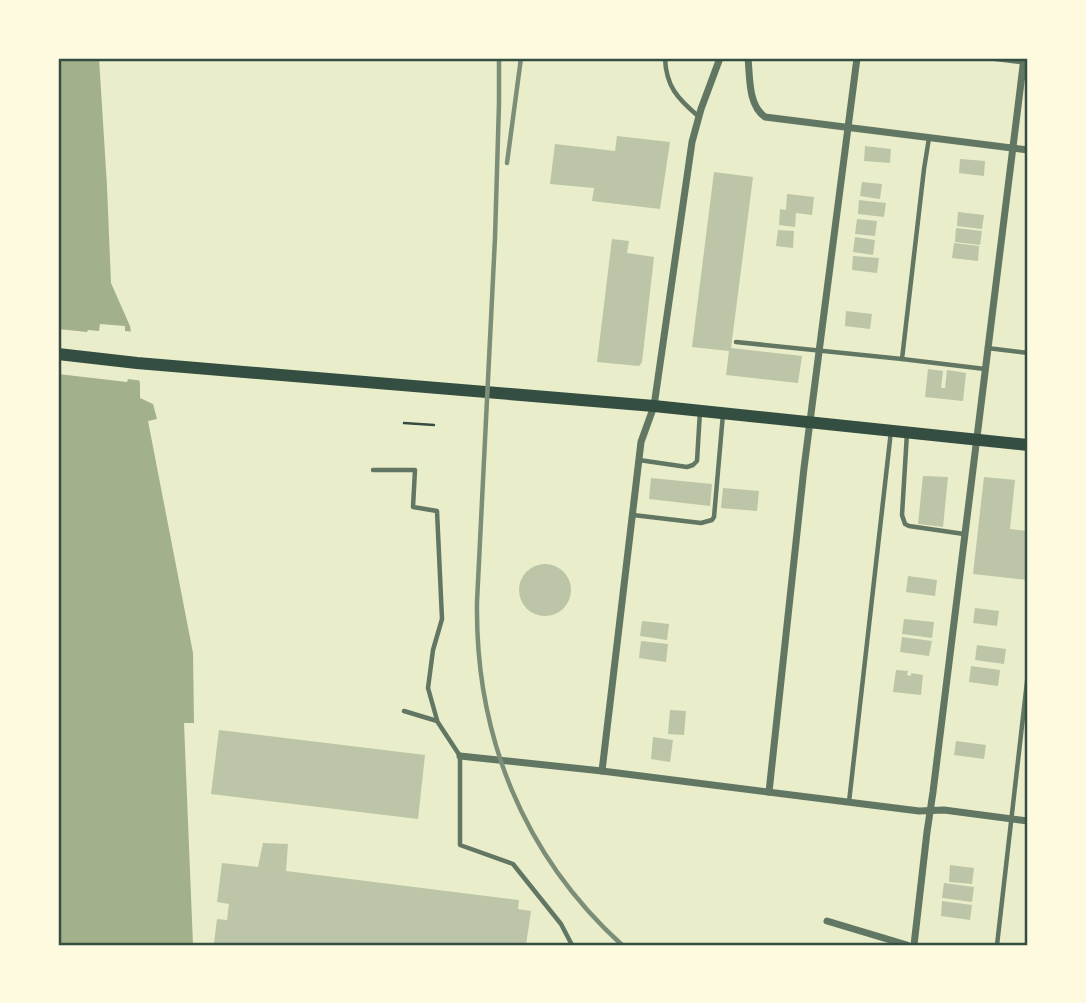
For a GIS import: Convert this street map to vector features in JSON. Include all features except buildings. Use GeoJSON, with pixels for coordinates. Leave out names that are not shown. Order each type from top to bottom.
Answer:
{"type":"FeatureCollection","features":[{"type":"Feature","properties":{"kind":"main road"},"geometry":{"type":"LineString","coordinates":[[58,354],[137,363],[700,410],[1028,445]]}},
{"type":"Feature","properties":{"kind":"street"},"geometry":{"type":"LineString","coordinates":[[602,771],[641,442],[654,406],[692,142],[720,58]]}},
{"type":"Feature","properties":{"kind":"street"},"geometry":{"type":"LineString","coordinates":[[748,58],[754,104],[758,112],[765,117],[1028,150]]}},
{"type":"Feature","properties":{"kind":"street"},"geometry":{"type":"LineString","coordinates":[[769,792],[803,482],[857,58]]}},
{"type":"Feature","properties":{"kind":"street"},"geometry":{"type":"LineString","coordinates":[[914,945],[1025,61]]}},
{"type":"Feature","properties":{"kind":"street"},"geometry":{"type":"LineString","coordinates":[[460,756],[919,811],[943,810],[1028,821]]}},
{"type":"Feature","properties":{"kind":"street"},"geometry":{"type":"LineString","coordinates":[[827,921],[907,945]]}},
{"type":"Feature","properties":{"kind":"lane"},"geometry":{"type":"LineString","coordinates":[[665,58],[670,85],[680,100],[699,116]]}},
{"type":"Feature","properties":{"kind":"lane"},"geometry":{"type":"LineString","coordinates":[[988,58],[1025,61]]}},
{"type":"Feature","properties":{"kind":"lane"},"geometry":{"type":"LineString","coordinates":[[902,359],[929,138]]}},
{"type":"Feature","properties":{"kind":"lane"},"geometry":{"type":"LineString","coordinates":[[736,342],[985,369]]}},
{"type":"Feature","properties":{"kind":"lane"},"geometry":{"type":"LineString","coordinates":[[987,348],[1028,353]]}},
{"type":"Feature","properties":{"kind":"lane"},"geometry":{"type":"LineString","coordinates":[[639,460],[687,467],[694,465],[697,461],[700,410]]}},
{"type":"Feature","properties":{"kind":"lane"},"geometry":{"type":"LineString","coordinates":[[632,515],[701,523],[712,520],[723,413]]}},
{"type":"Feature","properties":{"kind":"lane"},"geometry":{"type":"LineString","coordinates":[[849,802],[891,430]]}},
{"type":"Feature","properties":{"kind":"lane"},"geometry":{"type":"LineString","coordinates":[[907,432],[903,521],[909,526],[964,534]]}},
{"type":"Feature","properties":{"kind":"lane"},"geometry":{"type":"LineString","coordinates":[[373,470],[415,470],[413,507],[437,511],[442,618],[433,650],[428,688],[437,721],[460,756],[460,845],[513,864],[561,924],[572,945]]}},
{"type":"Feature","properties":{"kind":"lane"},"geometry":{"type":"LineString","coordinates":[[997,945],[1028,674]]}},
{"type":"Feature","properties":{"kind":"lane"},"geometry":{"type":"LineString","coordinates":[[404,711],[437,721]]}},
{"type":"Feature","properties":{"kind":"path"},"geometry":{"type":"LineString","coordinates":[[404,423],[433,425]]}},
{"type":"Feature","properties":{"kind":"shaded area"},"geometry":{"type":"Polygon","coordinates":[[[58,58],[99,58],[111,283],[130,326],[140,398],[153,404],[157,419],[148,421],[193,653],[194,723],[184,723],[193,945],[58,945],[58,58]]]}},
{"type":"Feature","properties":{"kind":"pier"},"geometry":{"type":"Polygon","coordinates":[[[100,324],[125,326],[125,331],[135,332],[133,340],[136,340],[143,381],[128,379],[127,382],[58,374],[58,329],[99,331],[100,324]]]}},
{"type":"Feature","properties":{"kind":"railway"},"geometry":{"type":"LineString","coordinates":[[499,58],[495,238],[477,602],[485,699],[496,745],[512,790],[532,832],[557,872],[587,910],[622,945]]}},
{"type":"Feature","properties":{"kind":"railway"},"geometry":{"type":"LineString","coordinates":[[507,163],[521,58]]}}]}
